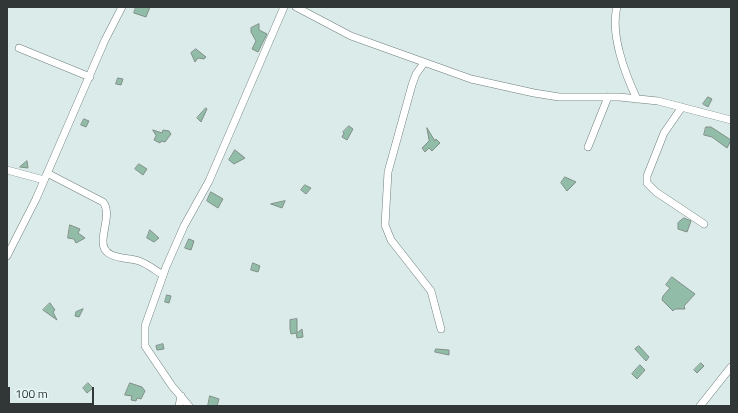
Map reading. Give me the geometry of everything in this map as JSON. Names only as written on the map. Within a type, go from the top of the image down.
[{"type":"street","points":[[7,256],[90,77],[105,40],[122,7]]},
{"type":"street","points":[[189,406],[172,386],[145,346],[145,326],[163,275],[184,226],[214,170],[284,7]]},
{"type":"street","points":[[296,7],[351,36],[471,79],[559,97],[608,97],[658,101],[731,120]]},
{"type":"street","points":[[617,7],[615,21],[620,53],[629,83],[637,99]]},
{"type":"street","points":[[19,48],[90,77]]},
{"type":"street","points":[[424,63],[416,74],[412,85],[388,172],[385,225],[391,240],[431,291],[440,329]]},
{"type":"street","points":[[588,147],[608,97]]},
{"type":"street","points":[[682,107],[664,133],[646,176],[647,183],[656,192],[704,224]]},
{"type":"street","points":[[7,170],[45,176],[103,202],[106,206],[107,213],[103,238],[104,250],[116,257],[144,263],[163,275]]},
{"type":"street","points":[[700,406],[731,367]]},
{"type":"street","points":[[179,406],[181,396]]},
{"type":"building","points":[[136,7],[150,7],[146,17],[134,13]]},
{"type":"building","points":[[259,24],[259,30],[267,34],[258,52],[252,49],[256,41],[251,32],[251,28]]},
{"type":"building","points":[[196,49],[206,57],[204,59],[198,58],[195,62],[191,53]]},
{"type":"building","points":[[118,78],[123,79],[121,85],[116,84]]},
{"type":"building","points":[[708,97],[712,99],[708,107],[703,104]]},
{"type":"building","points":[[206,108],[207,109],[201,122],[197,118]]},
{"type":"building","points":[[84,119],[89,121],[86,127],[81,125]]},
{"type":"building","points":[[349,126],[353,129],[347,140],[342,137],[343,132]]},
{"type":"building","points":[[706,127],[711,127],[731,140],[727,148],[712,137],[704,135]]},
{"type":"building","points":[[427,128],[435,141],[436,139],[440,143],[432,151],[429,148],[425,152],[422,148],[429,141]]},
{"type":"building","points":[[153,130],[162,133],[163,130],[169,131],[171,134],[165,142],[161,141],[160,143],[154,140],[156,136]]},
{"type":"building","points":[[235,150],[245,158],[234,164],[229,160]]},
{"type":"building","points":[[27,161],[28,168],[20,167]]},
{"type":"building","points":[[139,164],[147,169],[143,175],[135,169]]},
{"type":"building","points":[[565,177],[576,182],[567,191],[561,183]]},
{"type":"building","points":[[305,185],[311,188],[306,194],[301,190]]},
{"type":"building","points":[[211,192],[223,199],[218,208],[207,201]]},
{"type":"building","points":[[285,201],[282,208],[271,204]]},
{"type":"building","points":[[684,218],[691,221],[687,232],[678,229],[678,223]]},
{"type":"building","points":[[70,225],[80,229],[78,233],[85,238],[76,243],[74,239],[68,238]]},
{"type":"building","points":[[150,230],[159,238],[154,242],[147,238]]},
{"type":"building","points":[[189,239],[194,241],[191,250],[185,248]]},
{"type":"building","points":[[253,263],[260,266],[258,272],[251,270]]},
{"type":"building","points":[[672,277],[695,294],[684,306],[685,309],[675,309],[673,311],[662,300],[663,296],[670,288],[666,285]]},
{"type":"building","points":[[167,295],[171,296],[169,303],[165,302]]},
{"type":"building","points":[[50,303],[55,310],[53,312],[57,320],[43,310]]},
{"type":"building","points":[[83,309],[79,317],[75,316],[76,312]]},
{"type":"building","points":[[297,319],[297,333],[302,329],[303,337],[297,338],[296,333],[291,334],[290,320]]},
{"type":"building","points":[[163,344],[164,349],[157,350],[156,346]]},
{"type":"building","points":[[639,346],[649,357],[646,361],[635,349]]},
{"type":"building","points":[[436,349],[449,350],[449,355],[435,352]]},
{"type":"building","points":[[701,363],[704,366],[697,373],[694,370]]},
{"type":"building","points":[[640,365],[645,370],[637,379],[632,374]]},
{"type":"building","points":[[88,383],[93,388],[87,393],[83,388]]},
{"type":"building","points":[[130,383],[142,387],[145,391],[141,399],[137,398],[136,401],[131,400],[132,396],[125,395]]},
{"type":"building","points":[[210,396],[219,399],[217,406],[208,406]]}]
